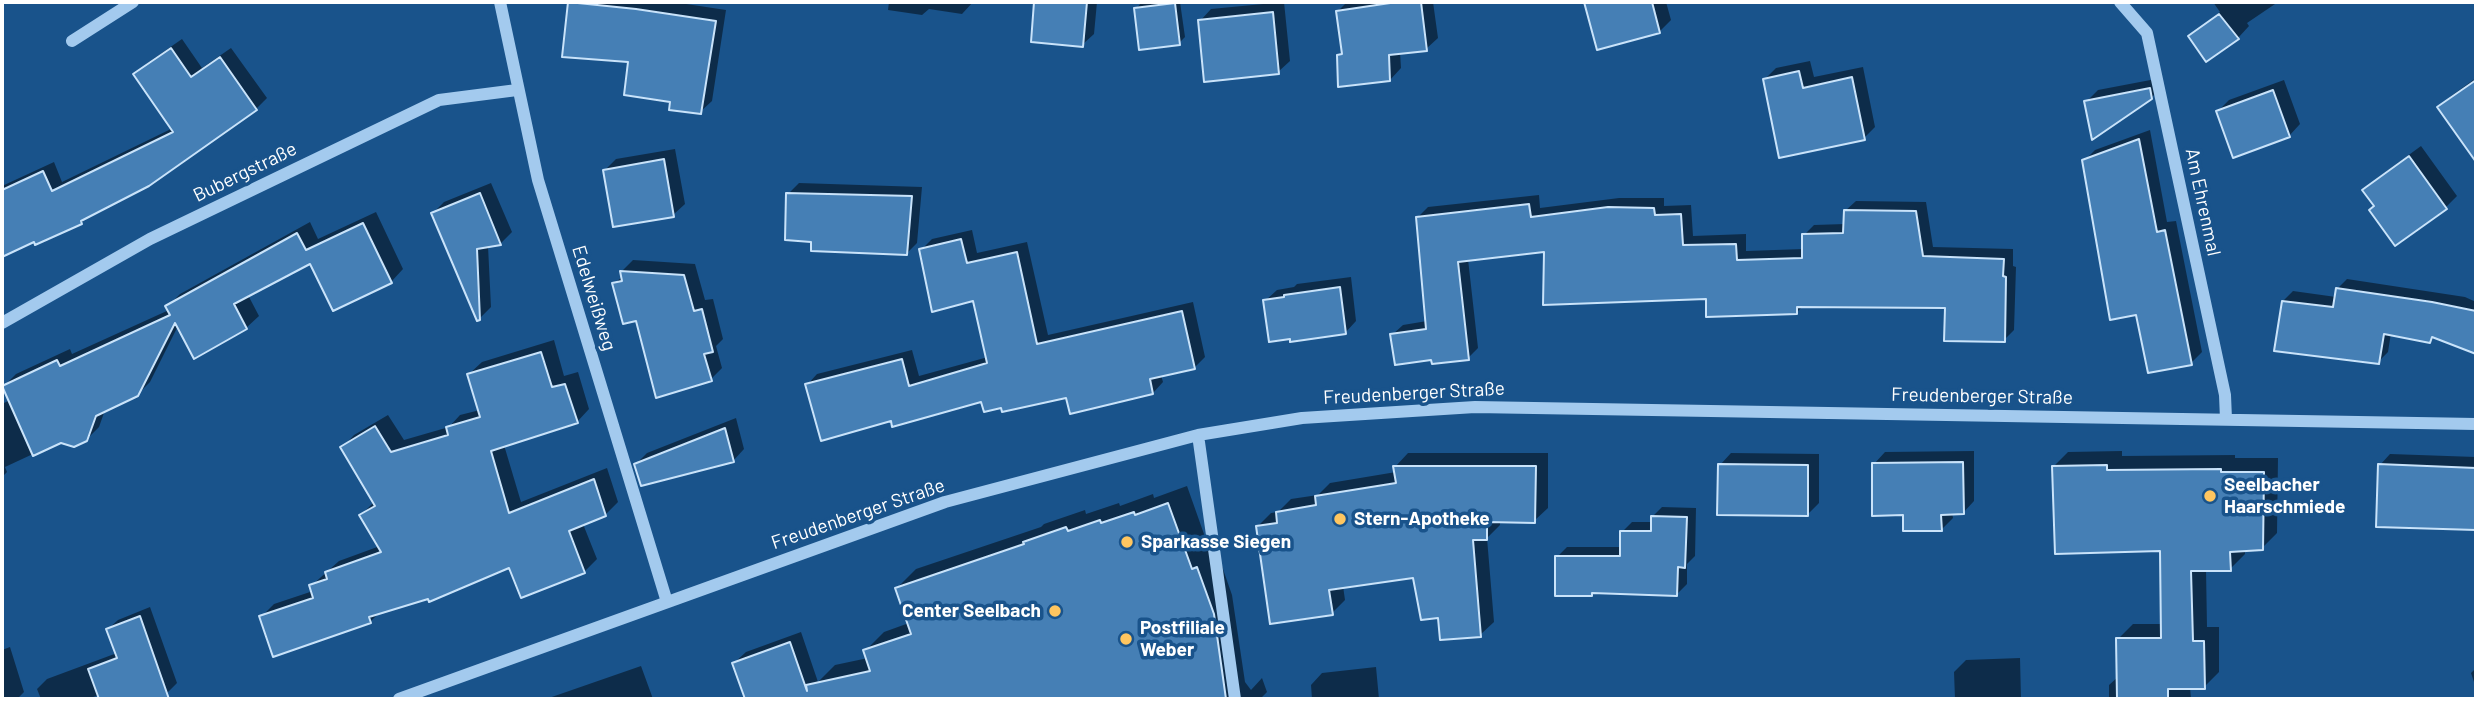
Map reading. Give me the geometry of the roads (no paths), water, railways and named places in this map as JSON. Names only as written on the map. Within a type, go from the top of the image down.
[{"type":"street","points":[[72,41],[133,2]]},
{"type":"street","name":"Edelweißweg","points":[[500,2],[538,180],[667,602]]},
{"type":"street","name":"Am Ehrenmal","points":[[2120,2],[2147,33],[2225,395],[2226,419]]},
{"type":"street","name":"Bubergstraße","points":[[2,323],[150,239],[439,100],[517,90]]},
{"type":"street","name":"Freudenberger Straße","points":[[399,699],[945,502],[1198,435],[1302,418],[1475,407],[2476,424]]},
{"type":"street","points":[[1198,435],[1235,699]]},
{"type":"place","name":"Seelbacher Haarschmiede","points":[[2210,496]]},
{"type":"place","name":"Stern-Apotheke","points":[[1340,519]]},
{"type":"place","name":"Sparkasse Siegen","points":[[1127,542]]},
{"type":"place","name":"Center Seelbach","points":[[1055,611]]},
{"type":"place","name":"Postfiliale Weber","points":[[1126,639]]}]
